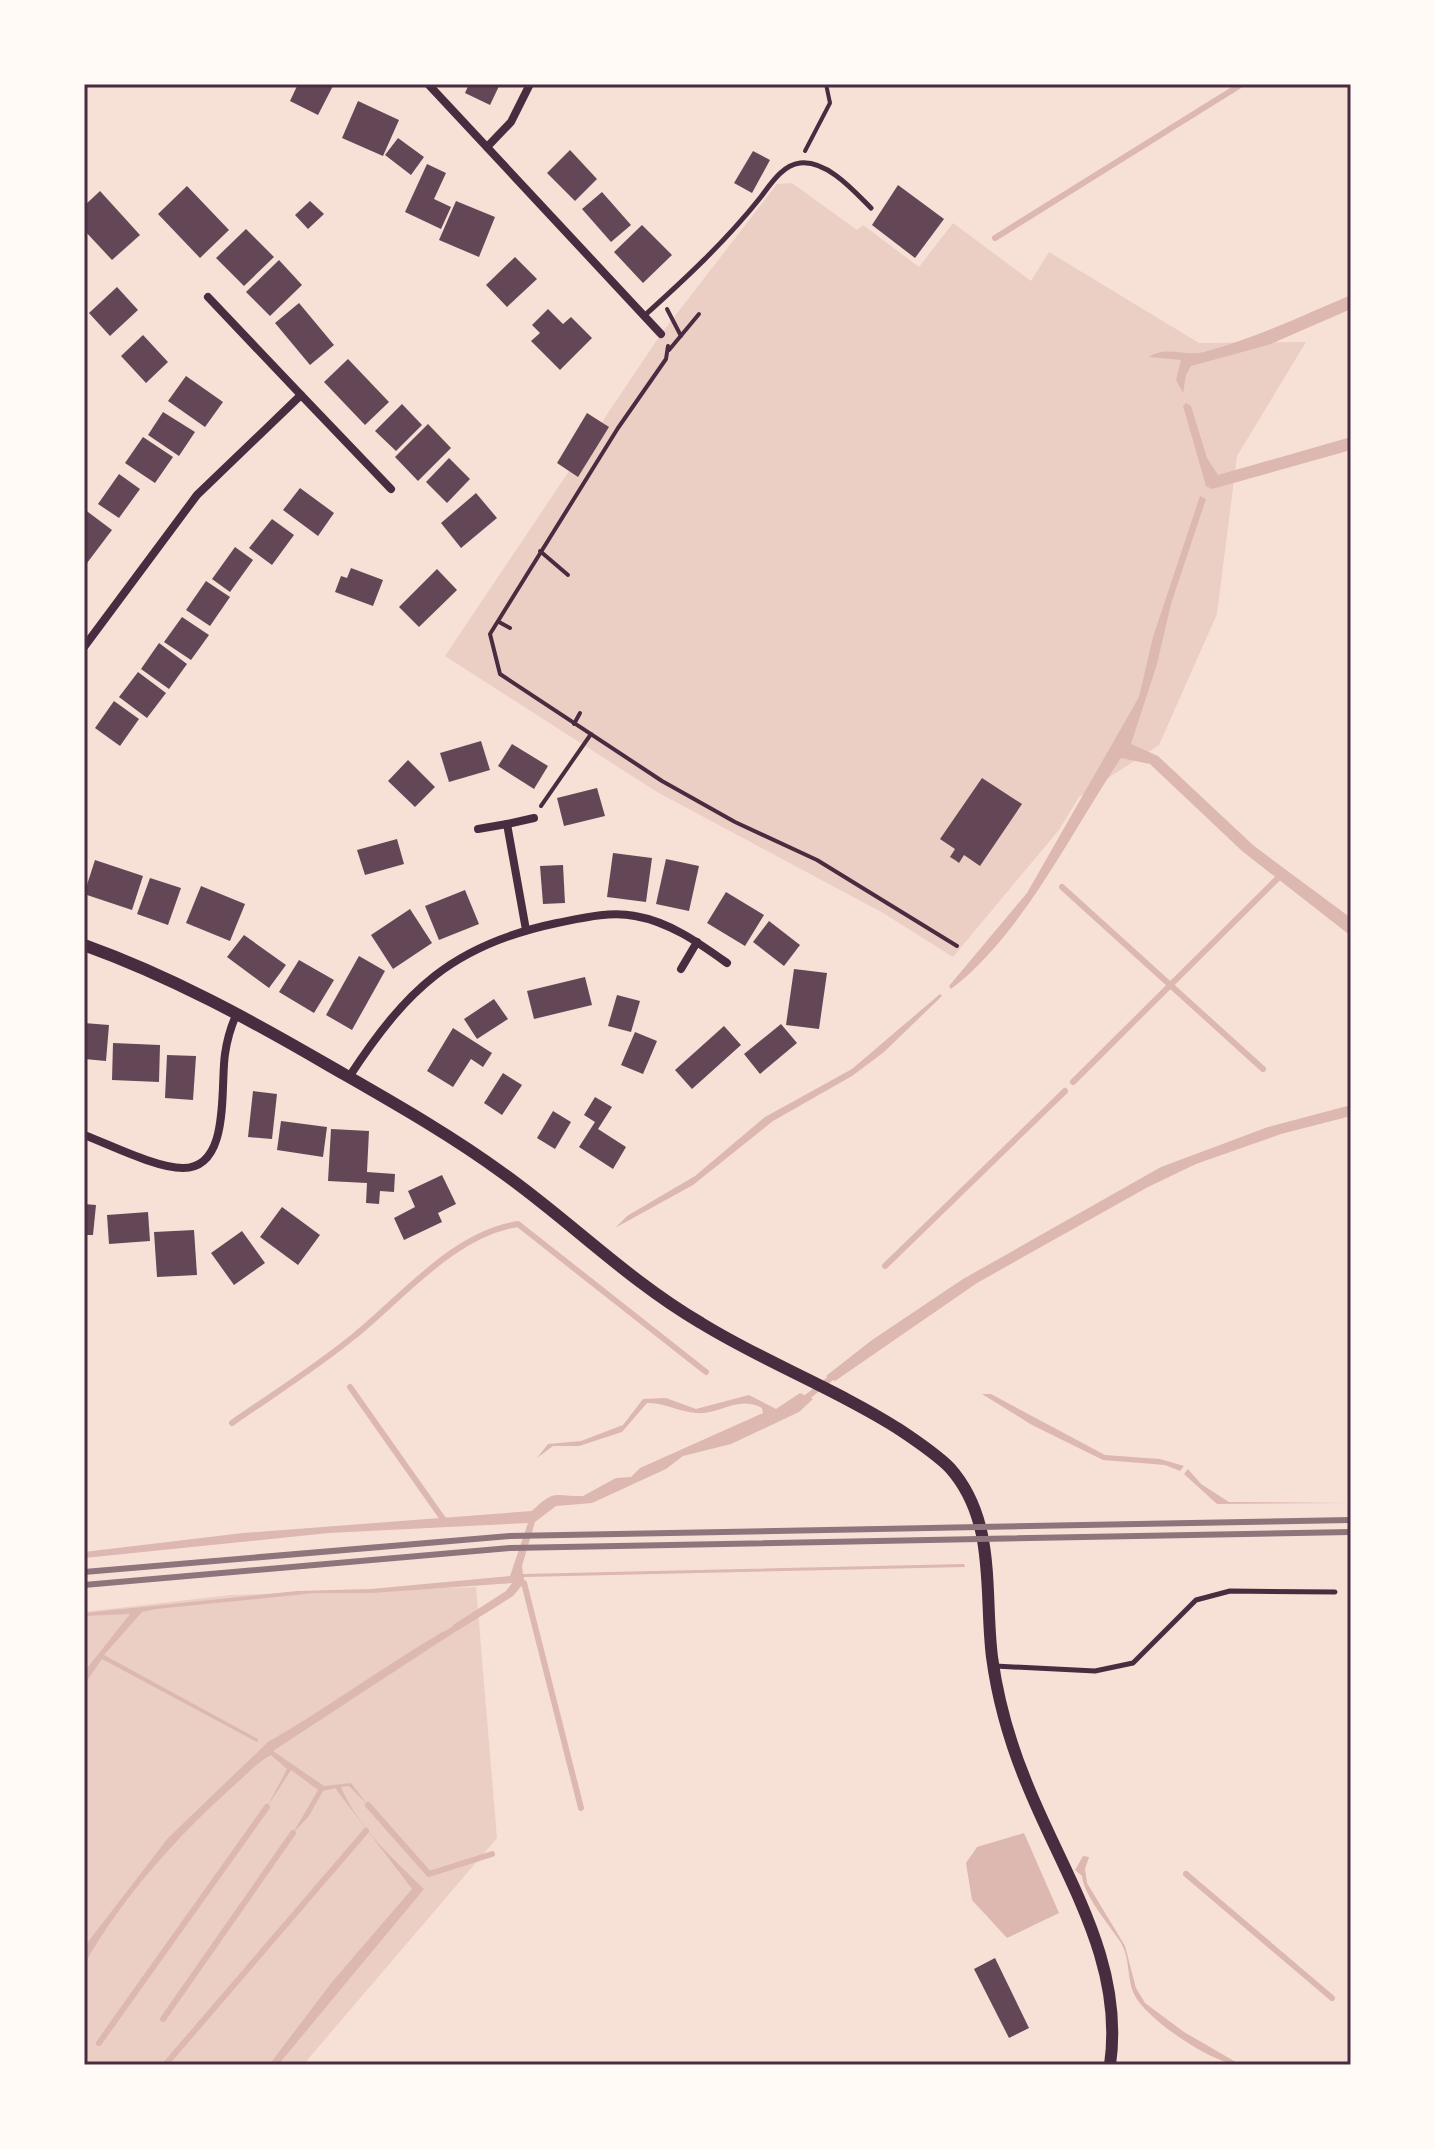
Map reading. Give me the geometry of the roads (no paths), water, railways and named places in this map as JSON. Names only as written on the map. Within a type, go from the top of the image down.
[{"type":"street","points":[[428,84],[661,334]]},
{"type":"street","points":[[487,147],[511,122],[530,84]]},
{"type":"street","points":[[208,297],[391,489]]},
{"type":"street","points":[[84,647],[197,495],[301,395]]},
{"type":"street","points":[[478,829],[534,818]]},
{"type":"street","points":[[507,824],[526,930]]},
{"type":"street","points":[[349,1077],[404,1000],[435,974],[462,956],[526,930],[603,915],[634,915],[661,923],[697,942],[727,963]]},
{"type":"street","points":[[681,969],[697,942]]},
{"type":"street","points":[[84,945],[186,987],[349,1077],[504,1174],[635,1279],[702,1325],[838,1392],[949,1467],[969,1495],[976,1511],[988,1572],[994,1665],[1003,1719],[1028,1787],[1086,1914],[1104,1967],[1112,2007],[1110,2065]]},
{"type":"street","points":[[84,1135],[163,1164],[182,1168],[201,1165],[211,1155],[218,1136],[225,1051],[237,1013]]},
{"type":"lane","points":[[643,317],[704,262],[780,173],[798,163],[814,164],[833,175],[871,208]]},
{"type":"lane","points":[[994,1665],[1095,1671],[1133,1663],[1196,1600],[1230,1591],[1335,1592]]},
{"type":"waterway","points":[[995,238],[1242,84]]},
{"type":"waterway","points":[[1073,1082],[1278,878]]},
{"type":"waterway","points":[[1062,887],[1263,1069]]},
{"type":"waterway","points":[[885,1266],[1065,1091]]},
{"type":"waterway","points":[[232,1423],[339,1348],[450,1254],[494,1230],[518,1224],[706,1372]]},
{"type":"waterway","points":[[801,1402],[836,1374]]},
{"type":"waterway","points":[[350,1387],[443,1519]]},
{"type":"waterway","points":[[524,1583],[581,1808]]},
{"type":"waterway","points":[[440,1638],[460,1625]]},
{"type":"waterway","points":[[368,1805],[429,1874],[492,1854]]},
{"type":"waterway","points":[[99,2043],[267,1807]]},
{"type":"waterway","points":[[165,2065],[366,1831]]},
{"type":"waterway","points":[[163,2019],[293,1833]]},
{"type":"waterway","points":[[1186,1874],[1332,1998]]},
{"type":"railway","points":[[84,1572],[510,1536],[1351,1520]]},
{"type":"railway","points":[[84,1585],[510,1548],[1351,1532]]}]
